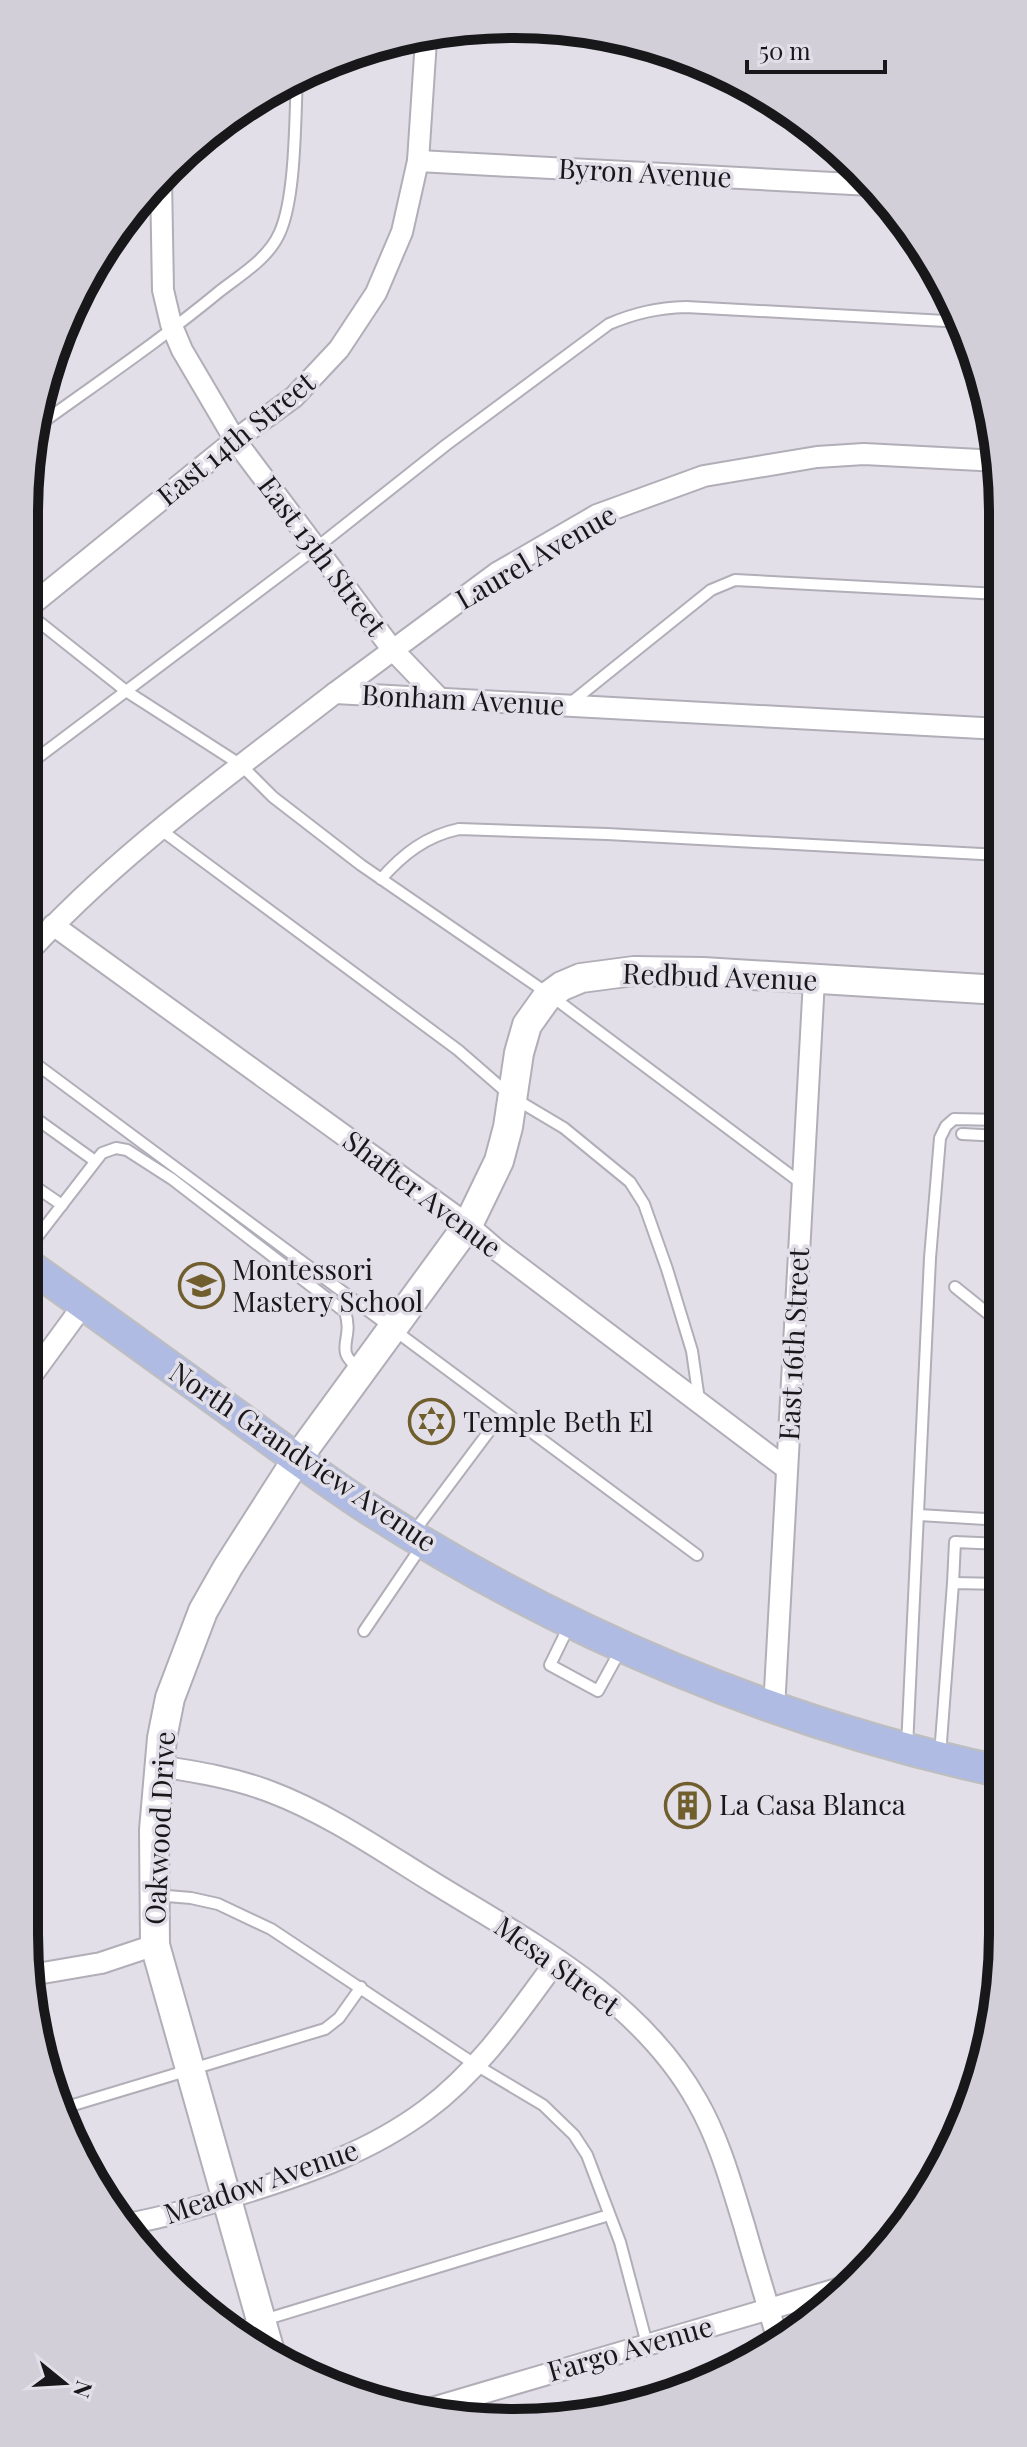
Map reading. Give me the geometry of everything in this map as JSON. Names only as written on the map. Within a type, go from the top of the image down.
[{"type":"main road","name":"North Grandview Avenue","points":[[38,1272],[297,1459],[418,1539],[508,1591],[623,1646],[774,1709],[907,1749],[989,1769]]},
{"type":"street","name":"East 14th Street","points":[[38,599],[235,440],[294,397],[347,338],[376,293],[402,232],[418,161],[426,46]]},
{"type":"street","name":"Byron Avenue","points":[[418,161],[857,184]]},
{"type":"street","name":"East 13th Street","points":[[161,195],[161,273],[173,329],[202,387],[235,440],[392,649],[439,698]]},
{"type":"street","name":"Laurel Avenue","points":[[335,693],[497,573],[597,515],[704,476],[817,457],[864,454],[986,460]]},
{"type":"street","name":"Bonham Avenue","points":[[38,942],[161,830],[335,693],[989,728]]},
{"type":"street","name":"Shafter Avenue","points":[[53,925],[468,1225],[787,1469]]},
{"type":"street","name":"Redbud Avenue","points":[[297,1459],[468,1225],[499,1161],[527,1025],[535,1010],[550,995],[581,978],[634,971],[703,972],[989,989]]},
{"type":"street","name":"East 16th Street","points":[[774,1709],[814,980]]},
{"type":"street","points":[[38,1367],[84,1304]]},
{"type":"street","name":"Oakwood Drive","points":[[248,2326],[225,2199],[155,1945],[153,1895],[159,1766],[170,1698],[203,1611],[297,1459]]},
{"type":"street","name":"Mesa Street","points":[[159,1766],[240,1782],[312,1810],[557,1960],[613,2003],[652,2040],[697,2100],[730,2178],[775,2331]]},
{"type":"street","points":[[40,1973],[101,1963],[155,1945]]},
{"type":"street","name":"Meadow Avenue","points":[[136,2222],[170,2216],[300,2175],[366,2148],[427,2110],[476,2065],[557,1960]]},
{"type":"street","name":"Fargo Avenue","points":[[445,2404],[826,2292]]},
{"type":"lane","points":[[47,419],[173,329],[260,259],[279,235],[290,187],[296,91]]},
{"type":"lane","points":[[38,757],[609,324],[654,309],[686,307],[948,321]]},
{"type":"lane","points":[[568,705],[711,590],[735,580],[989,593]]},
{"type":"lane","points":[[38,621],[126,691],[241,765],[273,797],[381,879],[550,995],[803,1184]]},
{"type":"lane","points":[[381,879],[402,856],[441,833],[459,829],[496,828],[989,854]]},
{"type":"lane","points":[[161,830],[458,1050],[512,1097],[564,1128],[630,1182],[644,1204],[667,1269],[692,1351],[699,1402]]},
{"type":"lane","points":[[38,1065],[697,1555]]},
{"type":"lane","points":[[907,1749],[930,1258],[940,1138],[954,1119],[989,1120]]},
{"type":"lane","points":[[38,1120],[95,1161]]},
{"type":"lane","points":[[962,1134],[989,1135]]},
{"type":"lane","points":[[38,1236],[95,1161],[110,1149],[127,1150],[172,1179],[345,1312],[348,1329],[345,1353],[348,1361],[362,1370]]},
{"type":"lane","points":[[38,1189],[62,1205]]},
{"type":"lane","points":[[955,1287],[989,1314]]},
{"type":"lane","points":[[364,1631],[418,1539],[493,1426]]},
{"type":"lane","points":[[919,1515],[989,1519]]},
{"type":"lane","points":[[940,1758],[955,1542],[989,1543]]},
{"type":"lane","points":[[953,1583],[989,1584]]},
{"type":"lane","points":[[571,1622],[550,1665],[598,1691],[623,1646]]},
{"type":"lane","points":[[153,1895],[218,1904],[271,1929],[476,2065],[543,2105],[574,2135],[587,2155],[620,2242],[647,2344]]},
{"type":"lane","points":[[71,2106],[325,2029],[339,2018],[361,1987]]},
{"type":"lane","points":[[248,2326],[609,2215]]},
{"type":"place","name":"Montessori Mastery School","points":[[201,1286]]},
{"type":"place","name":"Temple Beth El","points":[[432,1422]]},
{"type":"place","name":"La Casa Blanca","points":[[688,1805]]}]
